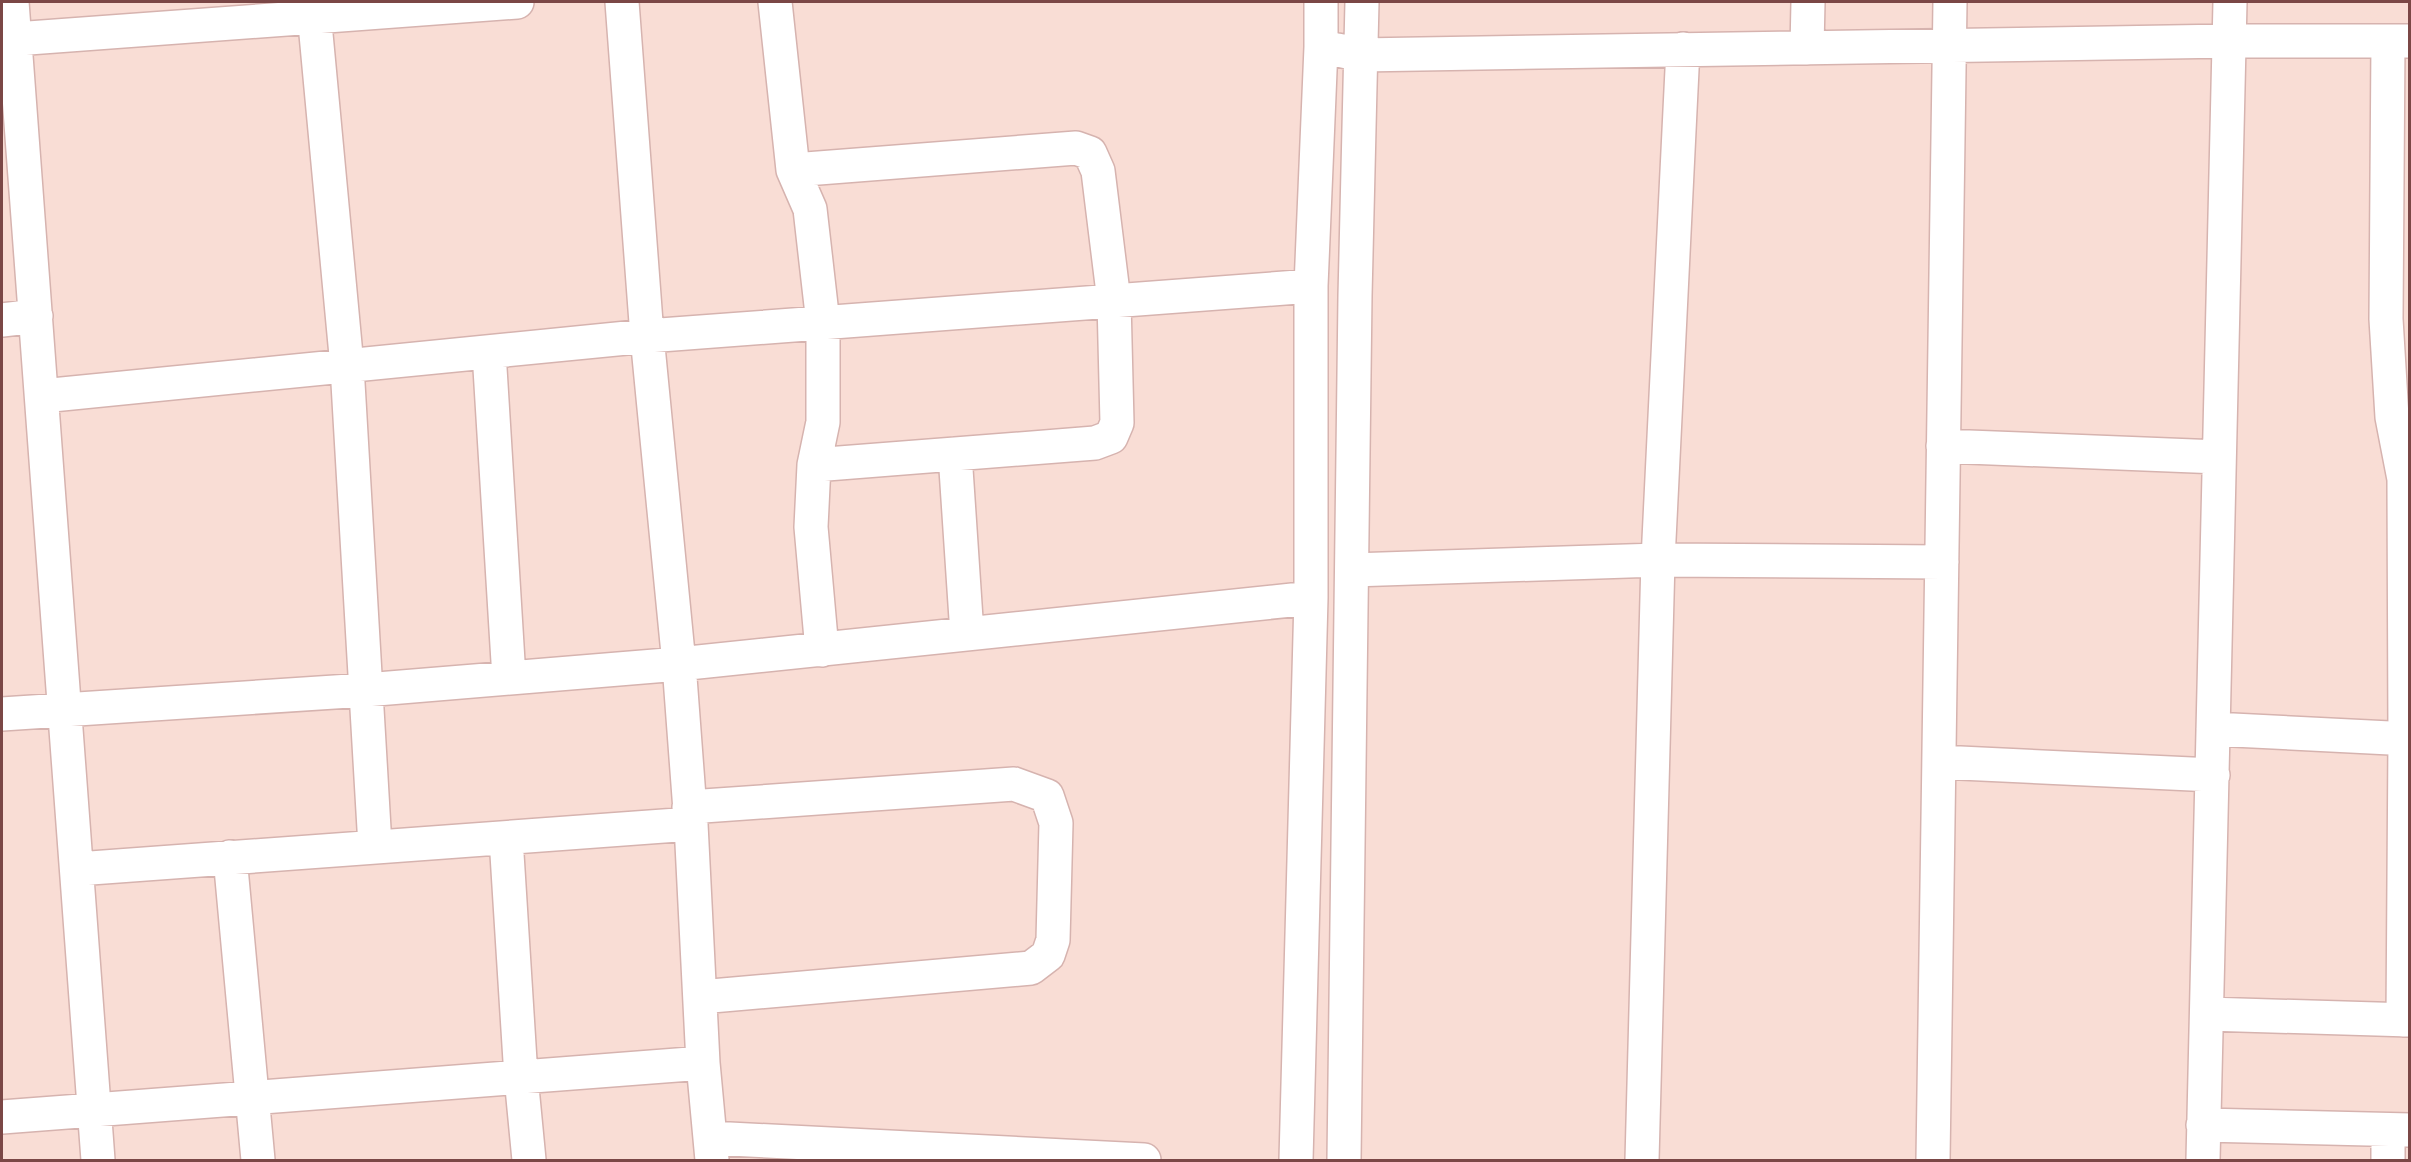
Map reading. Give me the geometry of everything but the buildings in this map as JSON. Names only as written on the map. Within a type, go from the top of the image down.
[{"type":"street","points":[[12,2],[98,1161]]},
{"type":"street","points":[[15,39],[314,10],[517,2]]},
{"type":"street","points":[[622,2],[647,336],[679,664],[690,816],[703,1063],[711,1149],[1144,1161]]},
{"type":"street","points":[[775,2],[793,170],[810,209],[823,323],[823,422],[814,465],[811,527],[822,650]]},
{"type":"street","points":[[1296,1161],[1311,598],[1311,286],[1321,2]]},
{"type":"street","points":[[1344,1161],[1362,2]]},
{"type":"street","points":[[1806,48],[1808,2]]},
{"type":"street","points":[[1933,1161],[1950,2]]},
{"type":"street","points":[[2203,1161],[2230,2]]},
{"type":"street","points":[[314,10],[347,366],[375,846]]},
{"type":"street","points":[[1321,47],[1360,55],[2229,41],[2398,41],[2386,319],[2392,417],[2406,478],[2406,1020],[2207,1014]]},
{"type":"street","points":[[1642,1161],[1658,560],[1683,49]]},
{"type":"street","points":[[793,170],[1076,148],[1090,153],[1098,171],[1114,301],[1117,423],[1111,437],[1095,443],[814,465]]},
{"type":"street","points":[[42,396],[647,336],[1311,286]]},
{"type":"street","points":[[2,320],[36,316]]},
{"type":"street","points":[[489,352],[508,678]]},
{"type":"street","points":[[1943,447],[2219,458]]},
{"type":"street","points":[[955,454],[966,634]]},
{"type":"street","points":[[1352,570],[1658,560],[1942,562]]},
{"type":"street","points":[[2,714],[365,690],[679,664],[1311,598]]},
{"type":"street","points":[[2213,729],[2407,739]]},
{"type":"street","points":[[1939,762],[2213,775]]},
{"type":"street","points":[[77,868],[506,838],[690,816],[1014,784],[1047,796],[1056,823],[1053,940],[1048,956],[1031,968],[700,997]]},
{"type":"street","points":[[506,838],[520,1077],[529,1161]]},
{"type":"street","points":[[230,857],[258,1161]]},
{"type":"street","points":[[2,1117],[703,1063]]},
{"type":"street","points":[[2203,1125],[2395,1140]]},
{"type":"shaded area","points":[[2,2],[2409,2],[2409,1160],[2,1160]]}]
